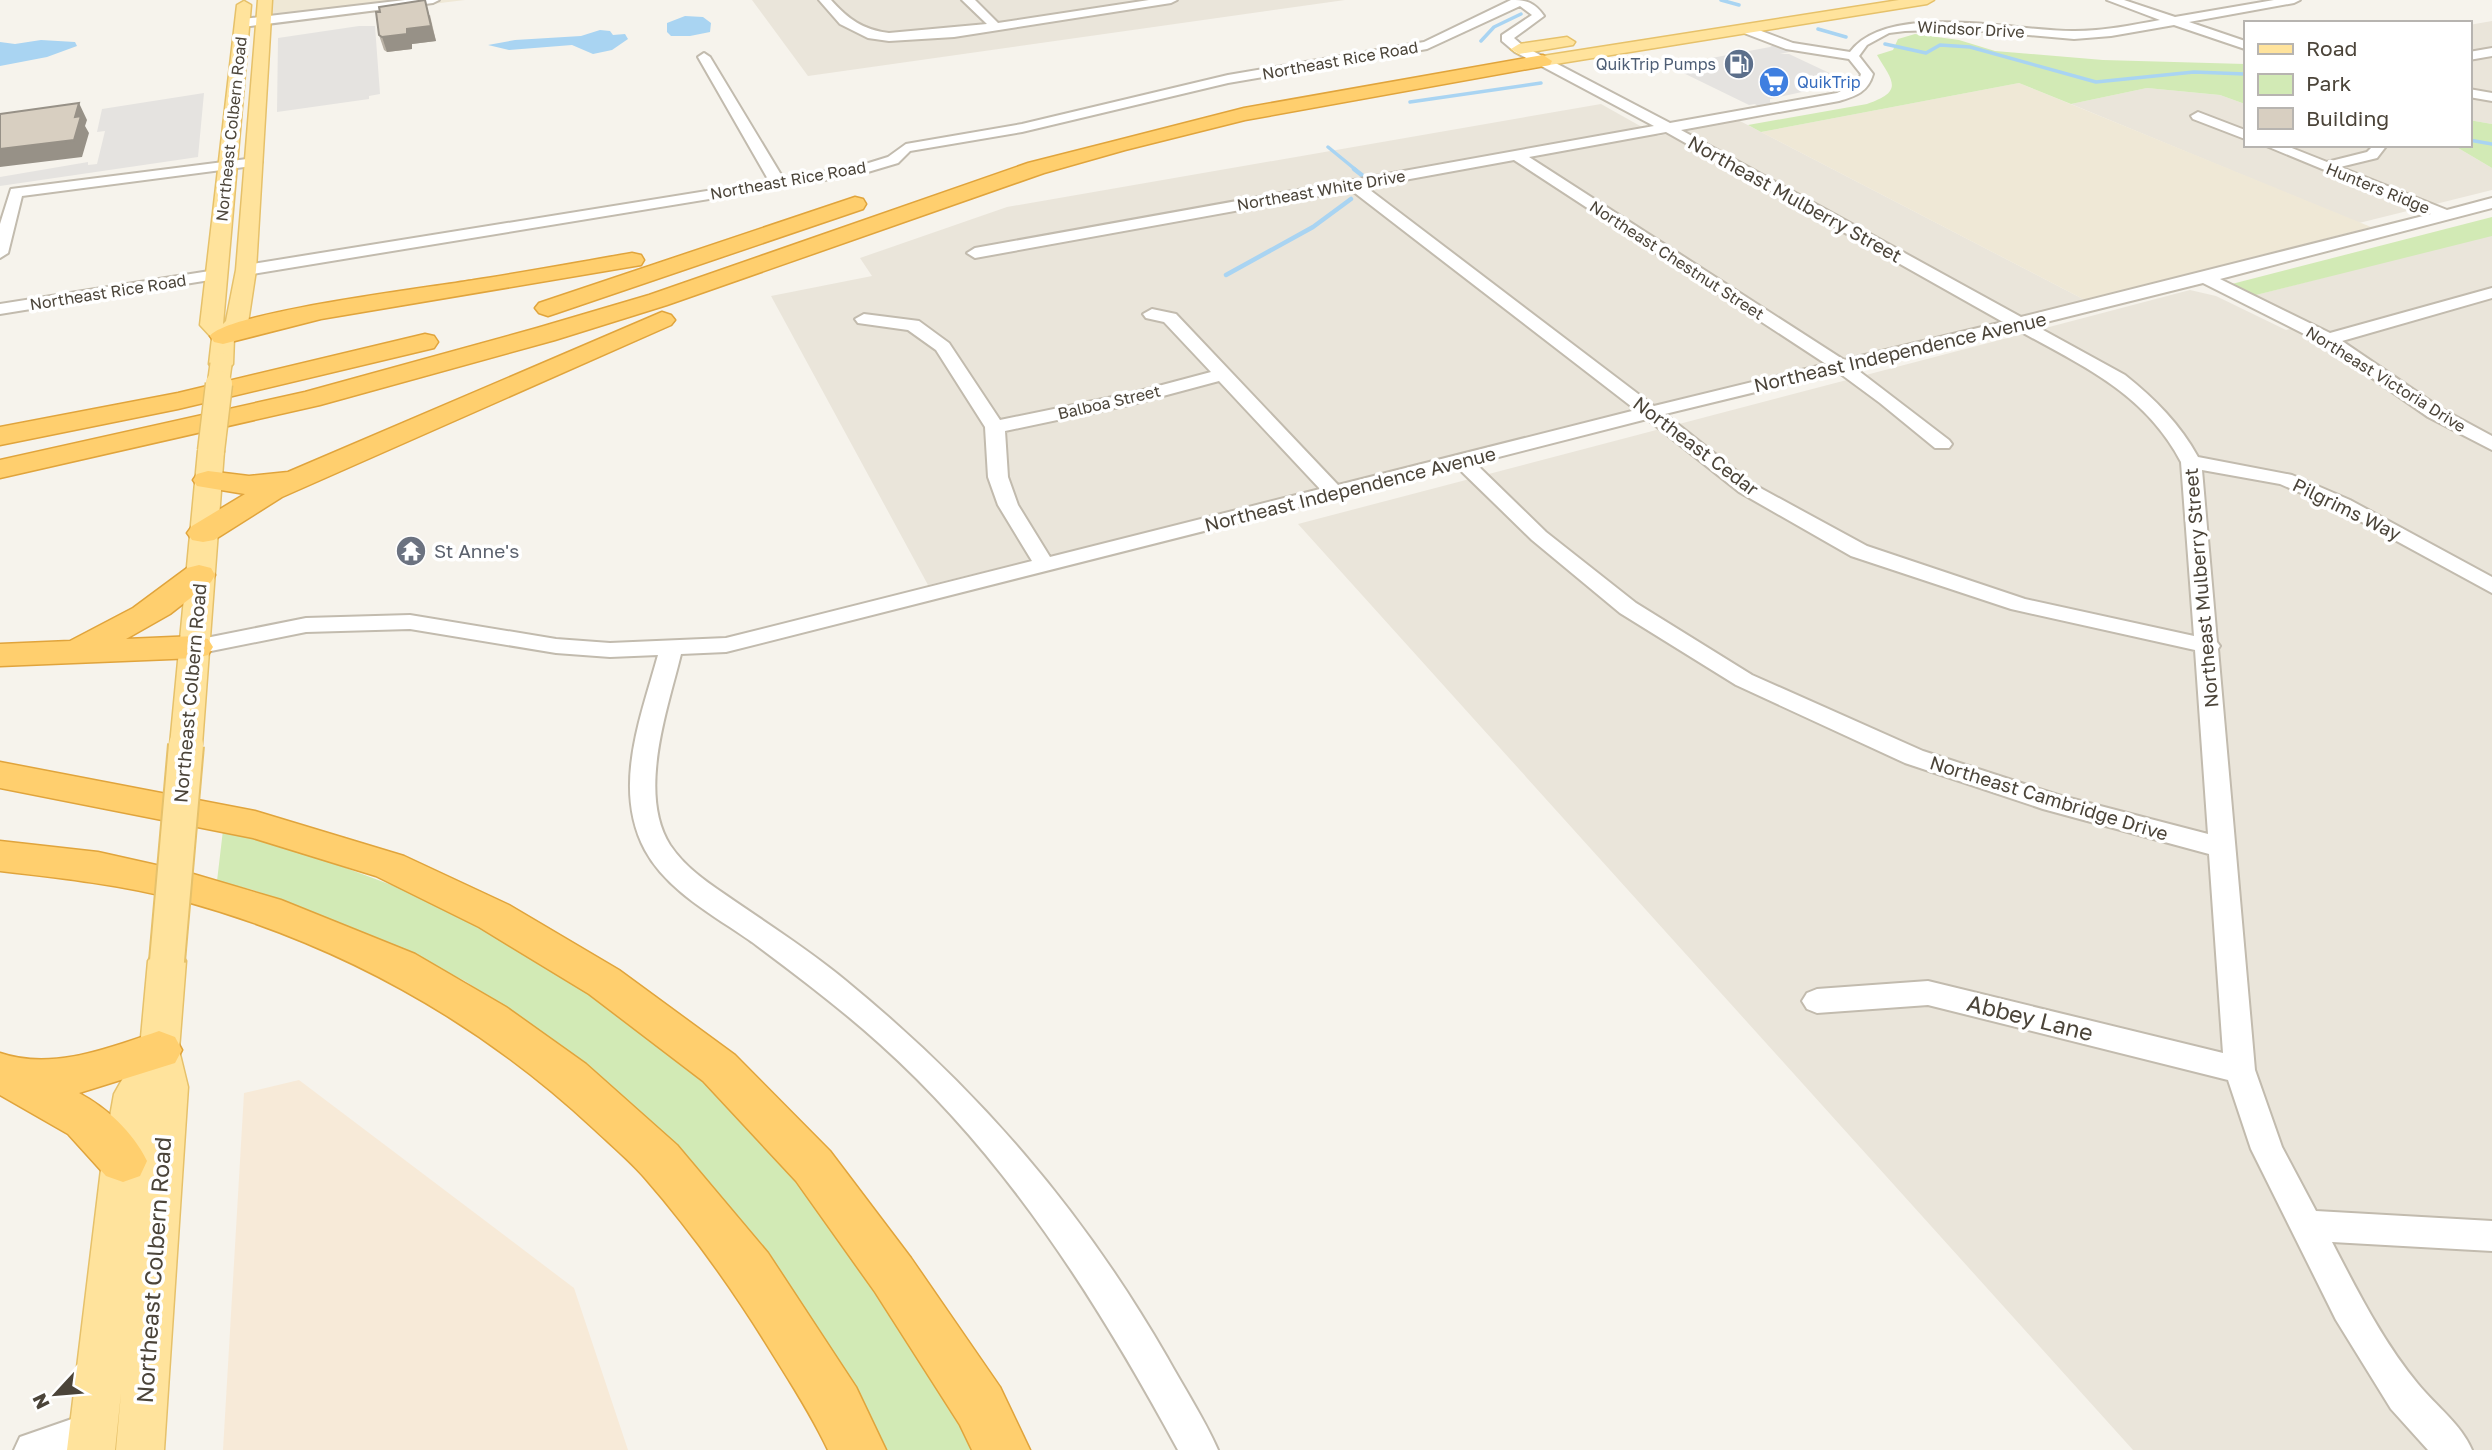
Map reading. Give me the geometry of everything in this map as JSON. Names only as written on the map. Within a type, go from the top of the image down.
[{"type":"highway","points":[[1098,131],[1297,87],[1519,49]]},
{"type":"highway","points":[[0,469],[310,399],[546,334],[658,300],[1048,165],[1244,114],[1543,61]]},
{"type":"highway","points":[[0,436],[282,378],[435,340],[556,306],[874,198]]},
{"type":"highway","points":[[203,533],[260,497],[309,474],[920,208]]},
{"type":"highway","points":[[223,336],[255,325],[314,312],[494,285],[636,259],[837,210]]},
{"type":"highway","points":[[240,308],[281,313],[314,312]]},
{"type":"highway","points":[[209,466],[249,485],[309,474]]},
{"type":"highway","points":[[68,653],[147,615],[199,575]]},
{"type":"highway","points":[[0,655],[195,647]]},
{"type":"highway","points":[[0,775],[255,825],[390,866],[494,916],[604,982],[719,1068],[813,1166],[900,1286],[980,1406],[1002,1450]]},
{"type":"highway","points":[[0,856],[98,867],[183,886],[266,911],[400,965],[490,1020],[570,1078],[660,1160],[750,1270],[836,1406],[858,1450]]},
{"type":"highway","points":[[7,1075],[69,1076],[105,1068],[159,1050]]},
{"type":"highway","points":[[7,1075],[85,1120],[123,1161]]},
{"type":"main road","name":"Northeast Colbern Road","points":[[223,336],[211,325],[245,0]]},
{"type":"main road","name":"Northeast Colbern Road","points":[[140,1450],[168,1087],[159,1050],[199,575],[223,336],[237,323],[246,270],[265,0]]},
{"type":"main road","points":[[1519,49],[1834,0]]},
{"type":"main road","points":[[1543,61],[1927,0]]},
{"type":"main road","points":[[217,268],[225,266],[246,270]]},
{"type":"main road","name":"Northeast Colbern Road","points":[[91,1441],[123,1161],[134,1094],[159,1050]]},
{"type":"street","points":[[243,23],[432,0]]},
{"type":"street","points":[[825,0],[844,22],[872,34],[889,37],[954,33],[1169,0]]},
{"type":"street","points":[[968,0],[994,26]]},
{"type":"street","points":[[2113,0],[2244,45]]},
{"type":"street","name":"Windsor Drive","points":[[1853,56],[1863,42],[1886,30],[1905,27],[1963,25],[2074,36],[2294,0]]},
{"type":"street","points":[[1519,1],[1534,9],[1538,16],[1506,38],[1519,49]]},
{"type":"street","name":"Northeast Rice Road","points":[[246,270],[861,170],[893,160],[906,148],[1022,128],[1228,79],[1426,45],[1519,1]]},
{"type":"street","points":[[1666,127],[1839,97],[1860,90],[1866,85],[1867,74],[1853,56],[1790,46],[1748,30]]},
{"type":"street","name":"Northeast Mulberry Street","points":[[1519,49],[1666,127],[2119,379],[2155,407],[2178,436],[2191,462],[2208,646],[2240,1070],[2267,1150],[2348,1308],[2404,1396],[2453,1450]]},
{"type":"street","points":[[2471,56],[2492,52]]},
{"type":"street","points":[[704,57],[778,183]]},
{"type":"street","points":[[2471,93],[2492,97]]},
{"type":"street","points":[[2198,116],[2244,135]]},
{"type":"street","name":"Northeast White Drive","points":[[975,253],[1666,127]]},
{"type":"street","name":"Hunters Ridge","points":[[2276,147],[2446,215]]},
{"type":"street","points":[[2325,167],[2372,155],[2380,147]]},
{"type":"street","name":"Northeast Chestnut Street","points":[[1515,154],[1839,365],[1887,399],[1942,444]]},
{"type":"street","points":[[0,253],[16,192],[255,162]]},
{"type":"street","name":"Northeast Cedar","points":[[1354,185],[1652,412],[1746,488],[1859,551],[2019,604],[2208,646]]},
{"type":"street","name":"Northeast Independence Avenue","points":[[195,647],[306,625],[410,622],[556,646],[610,650],[726,645],[1839,365],[2205,278],[2492,203]]},
{"type":"street","name":"Northeast Rice Road","points":[[0,309],[217,268]]},
{"type":"street","name":"Northeast Victoria Drive","points":[[2205,278],[2328,339],[2435,413],[2492,443]]},
{"type":"street","points":[[2328,339],[2492,293]]},
{"type":"street","points":[[1152,314],[1170,318],[1333,492]]},
{"type":"street","points":[[864,319],[914,325],[943,347],[995,427],[998,477],[1008,505],[1045,566]]},
{"type":"street","name":"Balboa Street","points":[[995,427],[1133,398],[1222,375]]},
{"type":"street","name":"Northeast Cambridge Drive","points":[[1462,461],[1539,536],[1628,608],[1744,680],[1914,757],[2052,803],[2223,848]]},
{"type":"street","name":"Pilgrims Way","points":[[2191,462],[2285,479],[2343,504],[2492,586]]},
{"type":"street","points":[[671,649],[642,761],[646,817],[657,847],[680,876],[830,984],[892,1036],[973,1116],[1014,1163],[1095,1273],[1138,1341],[1199,1450]]},
{"type":"street","name":"Abbey Lane","points":[[1817,1001],[1928,993],[2240,1070]]},
{"type":"street","points":[[2305,1225],[2492,1236]]},
{"type":"street","points":[[33,1450],[91,1441]]},
{"type":"shaded area","points":[[269,0],[465,0],[266,24]]},
{"type":"shaded area","points":[[752,0],[1345,0],[808,76]]},
{"type":"shaded area","points":[[2492,21],[2492,124],[2471,120],[2471,25]]},
{"type":"shaded area","points":[[375,26],[380,94],[369,96],[369,99],[277,112],[278,38]]},
{"type":"shaded area","points":[[1778,42],[1802,49],[1780,54],[1789,54],[1840,78],[1835,79],[1837,81],[1866,84],[1839,97],[1834,88],[1825,87],[1770,99],[1770,102],[1778,104],[1759,107],[1755,104],[1749,105],[1669,66],[1770,47]]},
{"type":"shaded area","points":[[2019,83],[2371,227],[2085,300],[1761,132]]},
{"type":"shaded area","points":[[2147,88],[2220,95],[2244,104],[2244,147],[2456,147],[2492,168],[2492,190],[2359,223],[2071,104]]},
{"type":"shaded area","points":[[204,93],[198,157],[0,186],[0,177],[88,162],[88,165],[97,164],[105,131],[97,132],[102,109]]},
{"type":"shaded area","points":[[1601,104],[1658,136],[1738,120],[2085,300],[1409,469],[928,585],[771,296],[872,276],[860,258],[1007,207]]},
{"type":"shaded area","points":[[2492,236],[2492,1450],[2133,1450],[1298,524],[2190,290],[2216,296],[2286,330],[2301,326],[2244,298]]},
{"type":"shaded area","points":[[299,1080],[574,1288],[628,1450],[223,1450],[244,1093]]},
{"type":"green space","points":[[1915,34],[1959,40],[1995,51],[2103,60],[2244,64],[2244,104],[2220,95],[2147,88],[2071,104],[2019,83],[1761,132],[1748,125],[1867,104],[1886,95],[1891,90],[1891,79],[1877,55],[1893,50],[1898,39]]},
{"type":"green space","points":[[2471,120],[2492,124],[2492,168],[2456,147],[2471,147]]},
{"type":"green space","points":[[2492,217],[2492,236],[2244,298],[2224,286]]},
{"type":"green space","points":[[223,830],[327,861],[405,890],[492,929],[576,979],[744,1114],[836,1221],[978,1450],[885,1450],[710,1190],[615,1089],[531,1025],[465,981],[393,946],[321,916],[253,890],[217,881]]},
{"type":"water","points":[[685,16],[703,17],[711,23],[710,32],[671,36],[667,32],[667,23]]},
{"type":"water","points":[[600,30],[610,31],[613,35],[625,34],[628,39],[612,50],[593,54],[572,45],[509,50],[488,45],[515,40],[581,36]]},
{"type":"water","points":[[41,40],[75,42],[77,46],[47,57],[0,66],[0,42],[15,44]]},
{"type":"building","points":[[425,0],[431,26],[407,29],[407,34],[382,37],[379,35],[376,12],[380,12],[379,7]]},
{"type":"building","points":[[79,103],[75,117],[81,116],[74,140],[0,149],[0,114]]},
{"type":"waterway","points":[[1721,0],[1739,5]]},
{"type":"waterway","points":[[1481,41],[1494,27],[1521,14]]},
{"type":"waterway","points":[[1818,29],[1846,37]]},
{"type":"waterway","points":[[1885,44],[1926,53],[1940,45],[1970,47],[2096,82],[2194,72],[2244,74]]},
{"type":"waterway","points":[[1410,102],[1541,83]]},
{"type":"waterway","points":[[2471,140],[2492,144]]},
{"type":"waterway","points":[[1328,147],[1356,170]]},
{"type":"waterway","points":[[1354,169],[1363,176]]},
{"type":"waterway","points":[[1226,275],[1313,227],[1351,199]]},
{"type":"place","name":"QuikTrip Pumps","points":[[1739,64]]},
{"type":"place","name":"QuikTrip","points":[[1774,82]]},
{"type":"place","name":"St Anne's","points":[[411,551]]}]
